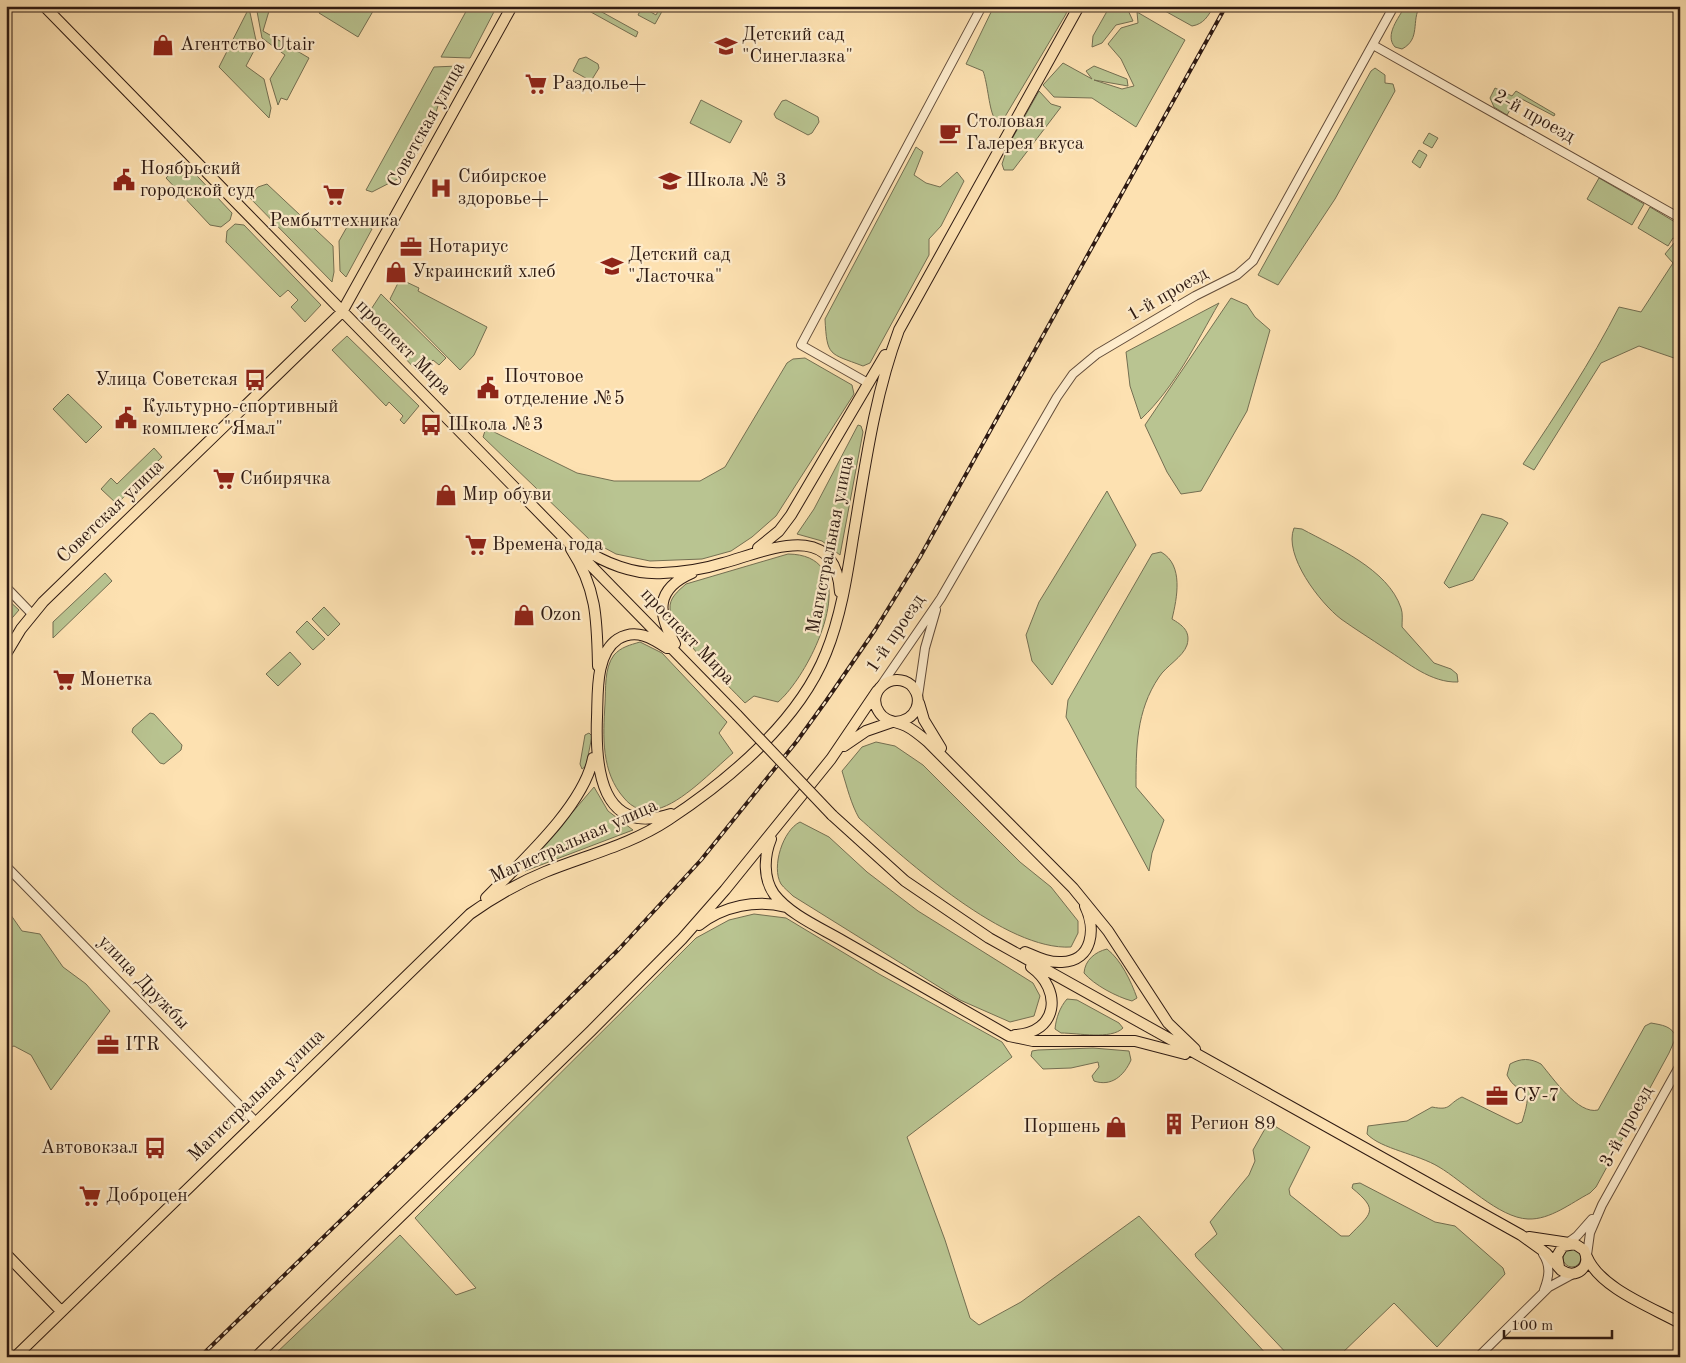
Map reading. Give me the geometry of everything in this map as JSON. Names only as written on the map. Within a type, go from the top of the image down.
[{"type":"main road","name":"проспект Мира","points":[[44,6],[342,312],[560,531],[832,815],[905,881],[989,938]]},
{"type":"main road","name":"Советская улица","points":[[6,654],[32,614],[342,312],[512,6]]},
{"type":"main road","name":"Магистральная улица","points":[[15,1357],[470,914],[508,889],[547,871],[634,839],[684,809],[744,762],[800,699],[826,654],[841,603],[875,411],[885,368],[899,330],[1080,6]]},
{"type":"main road","points":[[750,554],[770,540],[791,515],[899,330]]},
{"type":"main road","points":[[560,531],[596,556],[626,568],[660,574],[707,568]]},
{"type":"main road","points":[[560,531],[584,570],[592,590],[597,624],[598,689],[596,744],[600,778],[610,797],[622,812],[640,819],[648,820],[684,809]]},
{"type":"main road","points":[[682,658],[665,627],[662,605],[670,588],[676,582],[707,568],[750,554],[787,545],[809,546],[826,555],[835,568],[841,603]]},
{"type":"main road","points":[[598,689],[606,652],[617,640],[625,636],[642,634],[682,658]]},
{"type":"main road","points":[[256,1357],[591,1031],[682,939],[831,759],[878,690],[888,681],[902,680],[911,685],[918,699],[924,720],[949,761]]},
{"type":"main road","points":[[878,690],[875,700],[877,710],[883,717],[914,730],[949,761],[1073,888],[1108,931],[1168,1023],[1209,1062]]},
{"type":"main road","points":[[831,759],[856,736],[894,722],[904,721],[912,715],[918,699]]},
{"type":"main road","points":[[470,914],[530,853],[577,797],[590,771],[596,744]]},
{"type":"main road","points":[[775,829],[766,852],[768,878],[773,892],[790,908],[1009,1036],[1033,1041],[1135,1041],[1174,1050],[1209,1062]]},
{"type":"main road","points":[[989,938],[1045,960],[1062,962],[1076,958],[1088,946],[1092,925],[1087,910],[1073,888]]},
{"type":"main road","points":[[682,939],[702,922],[732,908],[764,903],[790,908]]},
{"type":"main road","points":[[989,938],[1036,971],[1048,984],[1052,992],[1051,1011],[1044,1023],[1028,1033],[1009,1036]]},
{"type":"main road","points":[[989,938],[1521,1234],[1557,1262],[1564,1272],[1609,1283]]},
{"type":"main road","points":[[1521,1234],[1582,1248],[1595,1271],[1609,1283],[1680,1323]]},
{"type":"main road","points":[[1557,1262],[1564,1244]]},
{"type":"main road","points":[[6,1254],[61,1311]]},
{"type":"main road","points":[[1574,1274],[1585,1267],[1587,1256]]},
{"type":"street","points":[[868,383],[801,345],[982,6]]},
{"type":"street","name":"1-й проезд","points":[[878,690],[940,598],[1057,397],[1074,374],[1097,354],[1194,296],[1237,275],[1253,261],[1394,6]]},
{"type":"street","name":"2-й проезд","points":[[1373,45],[1680,218]]},
{"type":"street","points":[[6,587],[32,614]]},
{"type":"street","name":"1-й проезд","points":[[918,699],[927,638],[940,598]]},
{"type":"street","name":"улица Дружбы","points":[[6,866],[256,1122]]},
{"type":"street","name":"3-й проезд","points":[[1602,1205],[1680,1065]]},
{"type":"street","points":[[1564,1244],[1588,1225],[1602,1205]]},
{"type":"street","points":[[1587,1256],[1590,1234],[1602,1205]]},
{"type":"street","points":[[1564,1244],[1588,1225]]},
{"type":"street","points":[[1536,1245],[1548,1266],[1548,1277],[1543,1292]]},
{"type":"street","points":[[1543,1292],[1557,1262]]},
{"type":"street","points":[[1478,1357],[1543,1292],[1557,1281],[1574,1274]]},
{"type":"green space","points":[[256,6],[262,6],[269,11],[263,31],[309,58],[287,100],[281,98],[278,105],[270,79],[285,55],[262,38]]},
{"type":"green space","points":[[322,6],[376,6],[358,37],[319,13]]},
{"type":"green space","points":[[469,6],[497,6],[470,58],[441,57]]},
{"type":"green space","points":[[580,6],[591,6],[638,32],[636,37]]},
{"type":"green space","points":[[661,6],[665,6],[655,24],[638,15],[642,7],[656,15]]},
{"type":"green space","points":[[994,6],[1008,9],[1016,6],[1068,6],[1066,14],[1003,120],[995,119],[993,115],[983,71],[966,64]]},
{"type":"green space","points":[[1110,6],[1126,6],[1133,21],[1116,25],[1102,43],[1092,47],[1093,36]]},
{"type":"green space","points":[[1156,6],[1214,6],[1203,21],[1192,26]]},
{"type":"green space","points":[[1405,6],[1420,6],[1417,12],[1412,40],[1402,49],[1395,47],[1391,37]]},
{"type":"green space","points":[[249,8],[257,45],[246,66],[264,79],[271,108],[269,118],[219,67]]},
{"type":"green space","points":[[1137,12],[1185,40],[1136,127],[1092,98],[1054,97],[1043,85],[1063,63],[1092,79],[1086,71],[1094,66],[1127,79],[1128,86],[1094,80],[1122,89],[1134,86],[1121,59],[1108,44],[1121,28],[1138,23]]},
{"type":"green space","points":[[586,57],[598,64],[599,68],[591,81],[573,71],[579,59]]},
{"type":"green space","points":[[458,66],[440,99],[432,126],[405,175],[372,192],[366,190],[434,67]]},
{"type":"green space","points":[[1375,68],[1385,75],[1385,83],[1393,84],[1395,91],[1335,199],[1278,285],[1258,275],[1371,71]]},
{"type":"green space","points":[[1495,88],[1512,96],[1516,91],[1555,114],[1554,116],[1518,97],[1507,115],[1494,107],[1490,98]]},
{"type":"green space","points":[[1039,91],[1051,104],[1061,107],[1013,170],[1004,170],[1002,164],[1008,146]]},
{"type":"green space","points":[[701,100],[742,121],[730,143],[690,123]]},
{"type":"green space","points":[[786,100],[818,117],[819,122],[812,133],[808,135],[776,118],[774,114],[782,101]]},
{"type":"green space","points":[[1429,133],[1438,138],[1432,148],[1423,143]]},
{"type":"green space","points":[[916,147],[923,152],[914,175],[926,183],[940,187],[957,172],[964,181],[941,226],[929,239],[929,255],[870,363],[863,366],[843,359],[832,352],[827,341],[825,319]]},
{"type":"green space","points":[[1419,150],[1427,155],[1420,168],[1412,162]]},
{"type":"green space","points":[[183,161],[232,213],[230,220],[221,227],[210,225],[166,178]]},
{"type":"green space","points":[[1599,178],[1644,204],[1632,225],[1587,199]]},
{"type":"green space","points":[[267,184],[333,246],[334,272],[332,282],[249,197],[258,187]]},
{"type":"green space","points":[[1650,207],[1680,225],[1680,241],[1673,238],[1668,246],[1638,228]]},
{"type":"green space","points":[[352,218],[372,229],[346,277],[340,271],[339,241]]},
{"type":"green space","points":[[235,224],[244,225],[321,305],[305,322],[291,307],[298,300],[288,290],[280,297],[226,242],[227,231]]},
{"type":"green space","points":[[1674,243],[1680,246],[1680,348],[1674,358],[1639,346],[1601,363],[1534,470],[1523,464],[1585,367],[1619,307],[1641,312],[1673,263],[1665,254]]},
{"type":"green space","points":[[400,279],[419,288],[418,291],[487,327],[474,355],[460,370],[390,299]]},
{"type":"green space","points":[[381,294],[446,358],[439,365],[433,360],[419,373],[366,317]]},
{"type":"green space","points":[[1231,298],[1247,305],[1255,317],[1270,330],[1247,411],[1201,491],[1181,494],[1167,472],[1145,425]]},
{"type":"green space","points":[[1219,303],[1175,379],[1141,419],[1130,386],[1126,352]]},
{"type":"green space","points":[[347,336],[419,406],[404,424],[400,420],[403,416],[389,402],[386,406],[332,350]]},
{"type":"green space","points":[[805,358],[852,385],[854,394],[776,516],[752,537],[731,551],[702,559],[650,561],[616,554],[590,540],[483,437],[486,428],[577,473],[614,481],[700,481],[725,467],[787,363],[793,359]]},
{"type":"green space","points":[[68,394],[102,427],[86,443],[53,409]]},
{"type":"green space","points":[[858,425],[861,426],[863,432],[840,555],[822,541],[797,534],[814,509]]},
{"type":"green space","points":[[154,448],[162,457],[117,504],[101,489],[111,478],[117,484]]},
{"type":"green space","points":[[1107,491],[1136,545],[1052,685],[1032,661],[1026,635],[1039,602]]},
{"type":"green space","points":[[1482,514],[1502,519],[1508,523],[1473,580],[1449,588],[1444,583]]},
{"type":"green space","points":[[1294,528],[1302,529],[1344,552],[1373,571],[1385,582],[1401,608],[1402,627],[1434,663],[1451,669],[1457,674],[1458,682],[1429,676],[1411,666],[1332,612],[1314,590],[1299,564],[1292,539]]},
{"type":"green space","points":[[1161,552],[1173,565],[1176,573],[1177,592],[1172,619],[1185,629],[1188,640],[1182,654],[1162,673],[1151,690],[1139,730],[1136,758],[1136,787],[1164,820],[1152,853],[1149,871],[1066,717],[1068,700],[1152,554]]},
{"type":"green space","points":[[788,554],[812,559],[825,574],[829,594],[826,618],[817,643],[805,667],[791,688],[778,702],[754,696],[745,703],[701,658],[680,631],[670,609],[671,601],[686,584]]},
{"type":"green space","points":[[105,573],[112,581],[53,638],[53,622]]},
{"type":"green space","points":[[6,598],[19,610],[6,625]]},
{"type":"green space","points":[[324,607],[340,624],[328,636],[312,619]]},
{"type":"green space","points":[[307,621],[325,639],[313,650],[296,632]]},
{"type":"green space","points":[[640,642],[662,653],[727,722],[719,733],[733,753],[687,793],[667,806],[652,810],[639,809],[624,798],[616,788],[607,765],[604,741],[607,672],[611,660],[620,650]]},
{"type":"green space","points":[[290,652],[301,664],[278,686],[266,674]]},
{"type":"green space","points":[[150,713],[154,714],[182,745],[181,750],[164,764],[160,763],[132,732],[133,728]]},
{"type":"green space","points":[[589,733],[592,736],[586,766],[582,769],[580,764],[585,735]]},
{"type":"green space","points":[[876,742],[895,746],[923,765],[1020,862],[1051,887],[1078,921],[1078,933],[1071,947],[1045,944],[1017,935],[988,919],[930,879],[859,818],[851,801],[842,771],[862,747]]},
{"type":"green space","points":[[594,787],[608,811],[633,830],[525,871],[525,868]]},
{"type":"green space","points":[[800,822],[829,837],[867,872],[918,911],[1033,983],[1040,996],[1034,1016],[1010,1022],[960,1000],[793,896],[781,884],[777,868],[780,850],[788,833]]},
{"type":"green space","points":[[6,908],[22,931],[40,934],[63,967],[86,984],[110,1011],[51,1090],[31,1055],[14,1046],[6,1049]]},
{"type":"green space","points":[[754,914],[786,918],[879,974],[1002,1042],[1012,1057],[907,1137],[945,1240],[970,1318],[979,1325],[1021,1302],[1139,1216],[1269,1357],[272,1357],[400,1235],[456,1295],[476,1288],[415,1218],[696,938],[729,920]]},
{"type":"green space","points":[[1107,949],[1117,959],[1129,978],[1137,998],[1132,1001],[1106,990],[1084,973],[1086,964],[1091,957]]},
{"type":"green space","points":[[1067,999],[1077,1000],[1119,1023],[1123,1028],[1118,1032],[1103,1035],[1061,1033],[1055,1029],[1057,1017]]},
{"type":"green space","points":[[1651,1023],[1666,1027],[1674,1033],[1676,1037],[1669,1053],[1596,1187],[1590,1193],[1552,1214],[1536,1219],[1528,1219],[1505,1212],[1493,1206],[1439,1167],[1421,1158],[1381,1144],[1367,1134],[1368,1126],[1407,1121],[1432,1107],[1443,1108],[1449,1106],[1462,1097],[1517,1124],[1522,1122],[1527,1094],[1516,1087],[1507,1075],[1510,1064],[1522,1060],[1541,1064],[1574,1101],[1590,1110],[1598,1110],[1645,1026]]},
{"type":"green space","points":[[1093,1048],[1129,1051],[1131,1060],[1125,1071],[1116,1079],[1100,1082],[1094,1081],[1092,1076],[1099,1067],[1098,1062],[1071,1068],[1043,1069],[1031,1056],[1032,1051],[1038,1050]]},
{"type":"green space","points":[[1273,1125],[1310,1147],[1289,1189],[1290,1195],[1341,1236],[1349,1236],[1363,1222],[1369,1212],[1366,1202],[1352,1188],[1353,1184],[1360,1183],[1435,1222],[1455,1226],[1503,1268],[1505,1274],[1437,1347],[1394,1303],[1338,1357],[1290,1357],[1196,1257],[1195,1254],[1217,1234],[1210,1222],[1249,1175],[1255,1161],[1253,1150],[1266,1127]]},
{"type":"green space","points":[[1568,1249],[1576,1249],[1581,1254],[1579,1265],[1568,1267],[1563,1262],[1563,1254]]},
{"type":"railway","points":[[200,1357],[619,949],[701,860],[797,741],[875,630],[920,557],[1226,6]]},
{"type":"place","name":"Агентство Utair","points":[[163,45]]},
{"type":"place","name":"Детский сад \"Синеглазка\"","points":[[726,46]]},
{"type":"place","name":"Раздолье+","points":[[536,84]]},
{"type":"place","name":"Столовая Галерея вкуса","points":[[950,133]]},
{"type":"place","name":"Ноябрьский городской суд","points":[[124,180]]},
{"type":"place","name":"Школа № 3","points":[[670,181]]},
{"type":"place","name":"Сибирское здоровье+","points":[[441,188]]},
{"type":"place","name":"Рембыттехника","points":[[334,195]]},
{"type":"place","name":"Нотариус","points":[[411,247]]},
{"type":"place","name":"Детский сад \"Ласточка\"","points":[[612,266]]},
{"type":"place","name":"Украинский хлеб","points":[[396,272]]},
{"type":"place","name":"Улица Советская","points":[[255,380]]},
{"type":"place","name":"Почтовое отделение №5","points":[[488,388]]},
{"type":"place","name":"Культурно-спортивный комплекс \"Ямал\"","points":[[126,418]]},
{"type":"place","name":"Школа №3","points":[[431,425]]},
{"type":"place","name":"Сибирячка","points":[[224,479]]},
{"type":"place","name":"Мир обуви","points":[[446,495]]},
{"type":"place","name":"Времена года","points":[[476,545]]},
{"type":"place","name":"Ozon","points":[[524,615]]},
{"type":"place","name":"Монетка","points":[[64,680]]},
{"type":"place","name":"ITR","points":[[108,1045]]},
{"type":"place","name":"СУ-7","points":[[1497,1096]]},
{"type":"place","name":"Регион 89","points":[[1174,1124]]},
{"type":"place","name":"Поршень","points":[[1116,1127]]},
{"type":"place","name":"Автовокзал","points":[[155,1148]]},
{"type":"place","name":"Доброцен","points":[[90,1196]]}]
